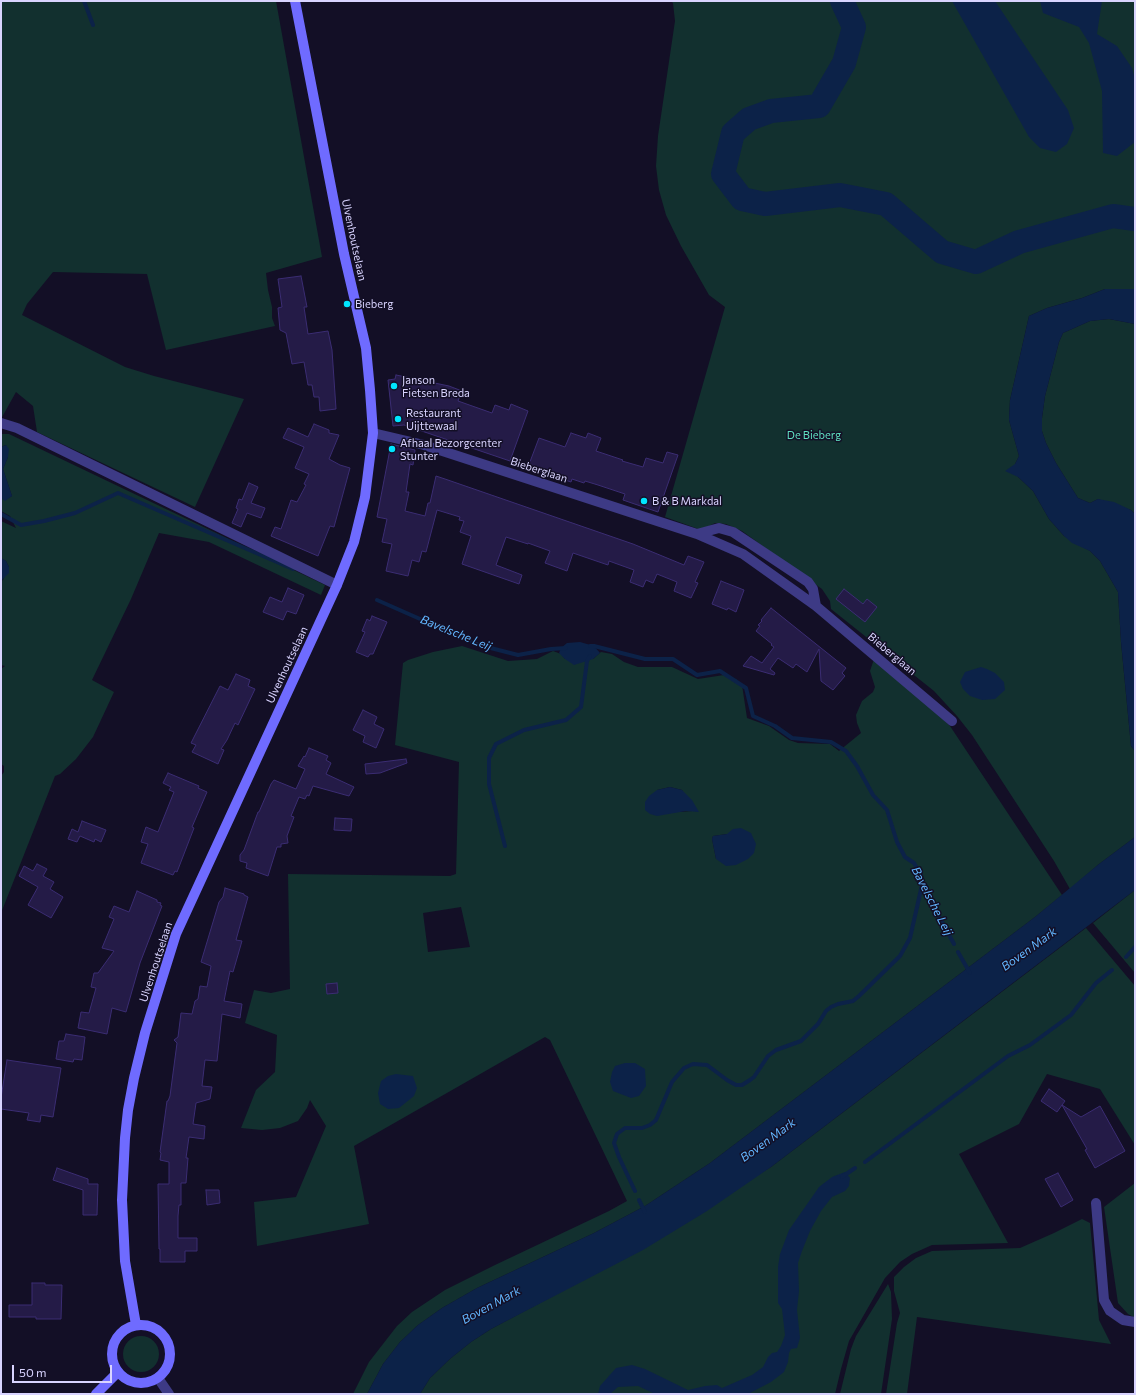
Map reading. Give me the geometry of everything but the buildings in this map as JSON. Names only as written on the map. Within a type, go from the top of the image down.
[{"type":"main road","name":"Ulvenhoutselaan","points":[[136,1325],[125,1261],[122,1200],[128,1110],[145,1033],[176,934],[337,585],[354,542],[365,497],[373,433],[366,348],[344,254],[295,1]]},
{"type":"main road","points":[[136,1325],[146,1325],[155,1328],[164,1334],[169,1344],[171,1354],[169,1365],[164,1372],[158,1378],[146,1383],[134,1383],[118,1372],[114,1365],[112,1356],[112,1348],[115,1341],[124,1330],[136,1325]]},
{"type":"main road","points":[[96,1394],[118,1372]]},
{"type":"street","points":[[1,423],[17,428],[337,585]]},
{"type":"street","name":"Bieberglaan","points":[[373,433],[424,444],[697,534],[743,554],[816,606],[952,721]]},
{"type":"street","points":[[697,534],[719,528],[733,532],[808,582],[813,588],[816,606]]},
{"type":"street","points":[[1096,1203],[1104,1300],[1110,1311],[1123,1320],[1135,1322]]},
{"type":"street","points":[[158,1378],[169,1394]]},
{"type":"green space","points":[[1,1],[276,1],[322,257],[266,273],[272,307],[272,318],[275,326],[166,350],[147,274],[53,272],[27,304],[22,315],[125,367],[244,399],[195,507],[37,432],[33,406],[16,392],[1,419]]},
{"type":"green space","name":"De Bieberg","points":[[671,1],[1135,1],[1135,289],[1105,289],[1082,298],[1047,308],[1029,316],[1010,400],[1009,420],[1019,456],[1015,464],[1018,477],[1033,491],[1049,519],[1064,536],[1090,551],[1100,561],[1118,592],[1121,642],[1131,746],[1135,751],[1135,837],[1099,864],[1070,889],[1054,861],[972,735],[934,691],[831,609],[830,601],[822,589],[742,531],[726,524],[715,523],[707,527],[704,531],[665,517],[725,307],[709,295],[681,246],[666,215],[659,190],[656,166],[658,136],[675,21],[673,3]]},
{"type":"green space","points":[[1109,319],[1135,324],[1135,514],[1131,510],[1098,499],[1090,503],[1078,498],[1056,463],[1042,431],[1045,396],[1059,342],[1063,333],[1090,321]]},
{"type":"green space","points":[[1,434],[9,434],[325,585],[321,595],[209,542],[159,533],[131,599],[92,680],[114,692],[93,737],[76,759],[60,774],[55,776],[1,913],[1,776],[4,772],[4,766],[1,764],[1,669],[5,666],[1,665],[1,581],[3,580],[9,567],[6,561],[1,558],[1,521],[16,528],[10,516],[1,511],[1,498],[5,500],[12,496],[3,469],[8,457],[6,445],[1,447]]},
{"type":"green space","points":[[462,646],[508,661],[537,659],[553,651],[561,654],[565,659],[593,659],[601,652],[612,654],[624,662],[638,667],[672,667],[698,679],[724,675],[736,679],[742,685],[747,718],[769,726],[789,740],[798,743],[830,744],[839,751],[861,733],[856,715],[862,701],[873,692],[875,687],[870,671],[874,659],[935,711],[950,726],[1062,895],[710,1163],[645,1206],[594,1233],[477,1288],[442,1308],[418,1325],[400,1342],[383,1364],[367,1394],[353,1394],[369,1362],[397,1326],[412,1312],[445,1290],[627,1201],[550,1040],[545,1037],[354,1146],[369,1224],[257,1246],[254,1202],[296,1197],[326,1126],[310,1100],[307,1108],[298,1121],[280,1128],[262,1130],[241,1128],[256,1090],[275,1072],[277,1035],[245,1023],[254,990],[271,993],[290,989],[288,874],[450,876],[456,874],[459,762],[395,745],[403,663],[433,652]],"holes":[[[670,787],[682,790],[692,811],[679,812],[657,790]],[[727,834],[716,859],[712,839],[713,836]],[[461,907],[470,947],[428,952],[423,913]]]},
{"type":"green space","points":[[1135,890],[1135,973],[1093,923]]},
{"type":"green space","points":[[1086,928],[1135,986],[1135,1145],[1100,1089],[1047,1074],[1019,1124],[959,1154],[1008,1243],[932,1245],[912,1254],[900,1262],[885,1278],[849,1341],[835,1394],[420,1394],[430,1378],[451,1358],[471,1342],[491,1329],[549,1298],[771,1167]]},
{"type":"green space","points":[[1135,1183],[1135,1318],[1128,1314],[1118,1303],[1104,1207]]},
{"type":"green space","points":[[1082,1219],[1090,1223],[1099,1320],[1111,1344],[917,1317],[907,1394],[886,1394],[897,1323],[900,1313],[894,1291],[894,1277],[904,1267],[916,1258],[932,1251],[1020,1248]]},
{"type":"green space","points":[[888,1284],[891,1292],[892,1319],[881,1394],[840,1394],[851,1349],[856,1336]]},
{"type":"green space","points":[[144,1336],[154,1341],[158,1347],[158,1361],[154,1367],[148,1371],[138,1372],[128,1367],[124,1361],[123,1351],[128,1341],[134,1337]]},
{"type":"water","points":[[952,1],[995,1],[1068,110],[1074,128],[1067,144],[1056,152],[1040,148],[1029,137]]},
{"type":"water","points":[[1040,1],[1102,1],[1097,34],[1117,46],[1132,68],[1135,79],[1135,142],[1117,156],[1103,153],[1102,91],[1089,43],[1079,27],[1043,13]]},
{"type":"water","points":[[1105,289],[1135,289],[1135,324],[1109,319],[1090,321],[1063,333],[1059,342],[1045,396],[1042,431],[1056,463],[1078,498],[1090,503],[1098,499],[1114,502],[1131,510],[1135,514],[1135,751],[1131,746],[1121,642],[1118,592],[1100,561],[1090,551],[1072,543],[1064,536],[1049,519],[1033,491],[1018,477],[1005,471],[1015,464],[1019,456],[1009,420],[1010,400],[1029,316],[1047,308],[1082,298]]},
{"type":"water","points":[[6,445],[9,449],[8,457],[3,469],[12,496],[5,501],[1,498],[1,447]]},
{"type":"water","points":[[1,558],[6,561],[9,567],[9,573],[1,581]]},
{"type":"water","points":[[580,642],[594,646],[600,653],[593,659],[574,665],[559,653],[561,648],[567,643]]},
{"type":"water","points":[[981,667],[995,673],[1004,682],[1005,690],[995,699],[982,700],[970,696],[963,689],[960,682],[965,672]]},
{"type":"water","points":[[670,787],[682,790],[692,800],[699,812],[686,811],[657,816],[650,814],[645,810],[645,802],[649,796],[657,790]]},
{"type":"water","points":[[741,828],[751,833],[756,844],[754,853],[748,859],[736,865],[726,866],[716,859],[712,839],[713,836],[727,834],[733,829]]},
{"type":"water","name":"Boven Mark","points":[[1135,837],[1135,890],[771,1167],[707,1211],[643,1250],[491,1329],[471,1342],[451,1358],[430,1378],[420,1394],[367,1394],[383,1364],[400,1342],[418,1325],[442,1308],[477,1288],[594,1233],[645,1206],[710,1163],[1035,917],[1099,864]]},
{"type":"water","points":[[625,1063],[635,1063],[645,1069],[646,1086],[639,1096],[631,1098],[613,1091],[610,1082],[612,1072],[615,1066]]},
{"type":"water","points":[[396,1074],[413,1076],[417,1088],[414,1096],[399,1108],[388,1109],[380,1104],[378,1093],[381,1081],[388,1076]]},
{"type":"water","points":[[845,1172],[850,1178],[849,1186],[845,1191],[832,1197],[821,1211],[810,1231],[798,1263],[799,1291],[797,1310],[800,1338],[797,1348],[791,1349],[789,1353],[788,1362],[784,1372],[771,1382],[748,1394],[655,1394],[638,1386],[618,1387],[610,1394],[598,1394],[600,1386],[616,1368],[632,1365],[645,1369],[688,1390],[717,1385],[722,1388],[752,1375],[763,1367],[768,1357],[772,1353],[777,1352],[785,1335],[782,1309],[778,1303],[778,1267],[780,1254],[789,1230],[819,1187],[832,1177]]},
{"type":"waterway","points":[[84,1],[93,25]]},
{"type":"waterway","points":[[842,1],[854,27],[844,63],[819,106],[771,111],[749,119],[733,133],[723,174],[742,199],[765,204],[840,195],[886,204],[942,252],[976,262],[1019,242],[1113,216],[1135,219]]},
{"type":"waterway","name":"Bavelsche Leij","points":[[1,514],[21,525],[44,521],[75,513],[118,493],[293,569]]},
{"type":"waterway","name":"Bavelsche Leij","points":[[377,600],[479,645],[518,655],[566,648]]},
{"type":"waterway","name":"Bavelsche Leij","points":[[590,646],[645,659],[673,659],[697,675],[720,671],[746,688],[753,716],[775,726],[792,738],[831,742],[846,751],[857,766],[873,795],[887,810],[897,842],[905,857],[914,863],[921,875],[922,885],[954,944]]},
{"type":"waterway","points":[[505,846],[489,784],[489,758],[496,744],[524,730],[566,720],[581,707],[587,661],[590,656]]},
{"type":"waterway","points":[[635,1191],[614,1143],[617,1134],[625,1128],[642,1128],[650,1125],[656,1120],[672,1082],[684,1068],[693,1064],[707,1065],[727,1080],[736,1085],[742,1085],[754,1077],[768,1056],[776,1050],[801,1041],[818,1024],[826,1011],[831,1007],[853,1001],[900,956],[910,938],[922,885]]},
{"type":"waterway","points":[[1126,957],[1135,947]]},
{"type":"waterway","name":"Bavelsche Leij","points":[[958,952],[970,973]]},
{"type":"waterway","points":[[865,1162],[1008,1056],[1030,1045],[1071,1015],[1096,983],[1112,970]]},
{"type":"waterway","points":[[842,1177],[855,1168]]},
{"type":"waterway","points":[[639,1200],[645,1212]]},
{"type":"place","name":"Bieberg","points":[[347,304]]},
{"type":"place","name":"Janson Fietsen Breda","points":[[394,386]]},
{"type":"place","name":"Restaurant Uijttewaal","points":[[398,419]]},
{"type":"place","name":"Afhaal Bezorgcenter Stunter","points":[[392,449]]},
{"type":"place","name":"B & B Markdal","points":[[644,501]]}]
